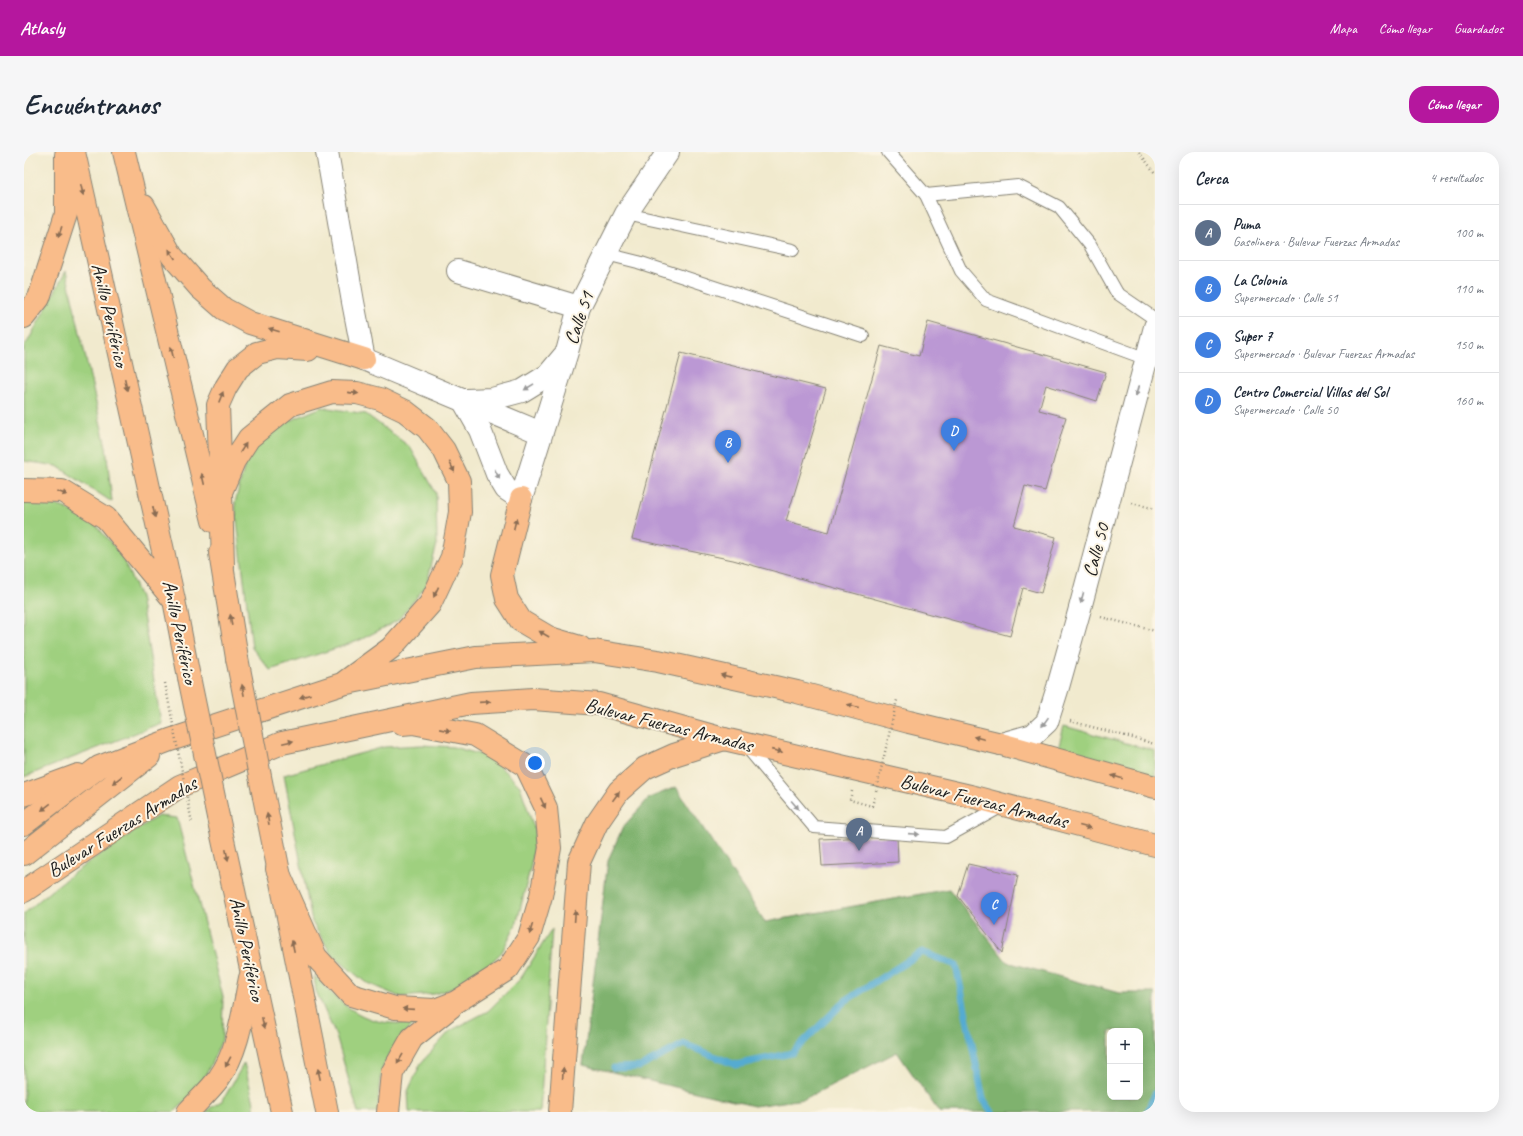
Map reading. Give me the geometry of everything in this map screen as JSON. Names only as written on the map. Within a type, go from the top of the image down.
[{"type":"highway","points":[[24,317],[38,298],[66,214],[66,152]]},
{"type":"highway","name":"Anillo Periférico","points":[[74,152],[174,600],[218,817],[282,1112]]},
{"type":"highway","points":[[124,152],[224,566],[237,658],[277,869],[327,1112]]},
{"type":"highway","points":[[132,183],[172,256],[200,288],[224,309],[250,323],[364,359]]},
{"type":"highway","points":[[224,566],[218,405],[226,387],[238,368],[257,352],[277,348],[300,349],[364,359]]},
{"type":"highway","points":[[221,492],[234,461],[249,438],[290,405],[332,392],[357,392],[380,399],[405,411],[427,428],[444,450],[459,481],[460,512],[452,557],[430,604],[390,648],[342,684]]},
{"type":"highway","points":[[24,490],[62,491],[106,518],[174,600]]},
{"type":"highway","points":[[521,499],[502,575],[507,600],[521,621],[550,638],[594,651],[658,661],[798,692],[909,722],[1001,744],[1155,787]]},
{"type":"highway","points":[[24,795],[170,740],[342,684],[476,657],[594,651]]},
{"type":"highway","name":"Bulevar Fuerzas Armadas","points":[[27,890],[180,786],[282,743],[471,703],[533,699],[599,704],[733,741],[1004,805],[1155,845]]},
{"type":"highway","points":[[351,729],[413,723],[475,735],[526,766],[546,808],[550,848],[541,896],[529,937],[508,969],[456,1002],[412,1038],[392,1073],[388,1112]]},
{"type":"highway","points":[[24,854],[96,796],[170,740]]},
{"type":"highway","points":[[560,1112],[579,862],[597,823],[619,791],[645,768],[674,755],[733,741]]},
{"type":"highway","points":[[24,824],[99,767]]},
{"type":"highway","points":[[277,869],[316,957],[351,995],[394,1008],[408,1009],[435,1010],[456,1002]]},
{"type":"highway","points":[[188,1112],[219,1078],[231,1057],[252,971]]},
{"type":"street","points":[[328,152],[352,302],[364,359],[541,433]]},
{"type":"street","name":"Calle 51","points":[[521,499],[567,352],[579,307],[626,214],[668,152]]},
{"type":"street","points":[[458,271],[579,307]]},
{"type":"street","name":"Calle 50","points":[[1001,744],[1033,735],[1047,722],[1079,612],[1155,327]]},
{"type":"street","points":[[463,400],[492,399],[522,391],[548,375],[567,352]]},
{"type":"street","points":[[463,400],[480,430],[496,474],[506,489],[521,499]]},
{"type":"lane","points":[[888,152],[926,195],[961,271],[986,300],[1147,359]]},
{"type":"lane","points":[[926,195],[1018,186],[1059,207],[1090,245],[1117,293],[1155,319]]},
{"type":"lane","points":[[626,214],[793,250]]},
{"type":"lane","points":[[606,254],[638,262],[862,336]]},
{"type":"lane","points":[[733,741],[814,827],[946,837],[1004,805]]},
{"type":"path","points":[[1139,152],[1155,173]]},
{"type":"path","points":[[1079,612],[1155,631]]},
{"type":"path","points":[[165,683],[192,824]]},
{"type":"path","points":[[876,791],[897,700]]},
{"type":"path","points":[[1049,715],[1155,744]]},
{"type":"path","points":[[850,800],[872,806]]},
{"type":"green space","points":[[66,271],[106,447],[112,502],[57,466],[24,461],[24,346]]},
{"type":"green space","points":[[322,407],[366,414],[410,447],[436,493],[437,544],[426,586],[397,621],[358,641],[270,670],[252,648],[235,503],[247,456],[282,424]]},
{"type":"green space","points":[[35,499],[65,508],[95,524],[121,555],[140,597],[161,723],[24,777],[24,500]]},
{"type":"green space","points":[[1064,726],[1155,751],[1155,780],[1057,753]]},
{"type":"green space","points":[[422,745],[453,747],[490,757],[520,786],[535,831],[531,865],[517,922],[502,952],[470,983],[435,994],[400,997],[365,982],[332,955],[312,922],[284,775],[384,747]]},
{"type":"green space","points":[[676,787],[765,922],[949,889],[1007,962],[1119,993],[1155,993],[1155,1112],[939,1112],[897,1052],[804,1099],[754,1106],[583,1065],[608,860],[623,827],[649,798]]},
{"type":"green space","points":[[158,816],[177,818],[223,997],[222,1040],[199,1090],[174,1112],[30,1112],[24,1107],[24,914],[72,874]]},
{"type":"green space","points":[[552,929],[540,1112],[409,1112],[408,1091],[421,1063],[450,1031],[488,1011],[521,978]]},
{"type":"green space","points":[[314,975],[339,1000],[357,1013],[368,1018],[394,1023],[416,1021],[395,1046],[385,1062],[380,1080],[378,1112],[358,1112],[336,1036],[316,991]]},
{"type":"green space","points":[[244,1063],[254,1103],[254,1112],[204,1112],[223,1100]]},
{"type":"building","points":[[928,322],[1106,372],[1097,401],[1046,385],[1039,410],[1066,417],[1045,491],[1025,486],[1014,526],[1056,537],[1041,593],[1023,588],[1010,636],[733,560],[632,539],[681,353],[826,389],[786,521],[829,532],[881,346],[919,356]]},
{"type":"building","points":[[897,836],[898,862],[822,866],[820,839]]},
{"type":"building","points":[[968,864],[1018,875],[1002,953],[958,896]]},
{"type":"waterway","points":[[614,1068],[640,1067],[684,1044],[736,1065],[792,1053],[845,1001],[922,952],[956,965],[983,1099],[992,1112]]},
{"type":"waterway","points":[[1147,1112],[1155,1094]]},
{"type":"place","name":"Centro Comercial Villas del Sol","points":[[954,451]]},
{"type":"place","name":"La Colonia","points":[[728,463]]},
{"type":"place","name":"Puma","points":[[859,851]]},
{"type":"place","name":"Super 7","points":[[994,925]]}]
